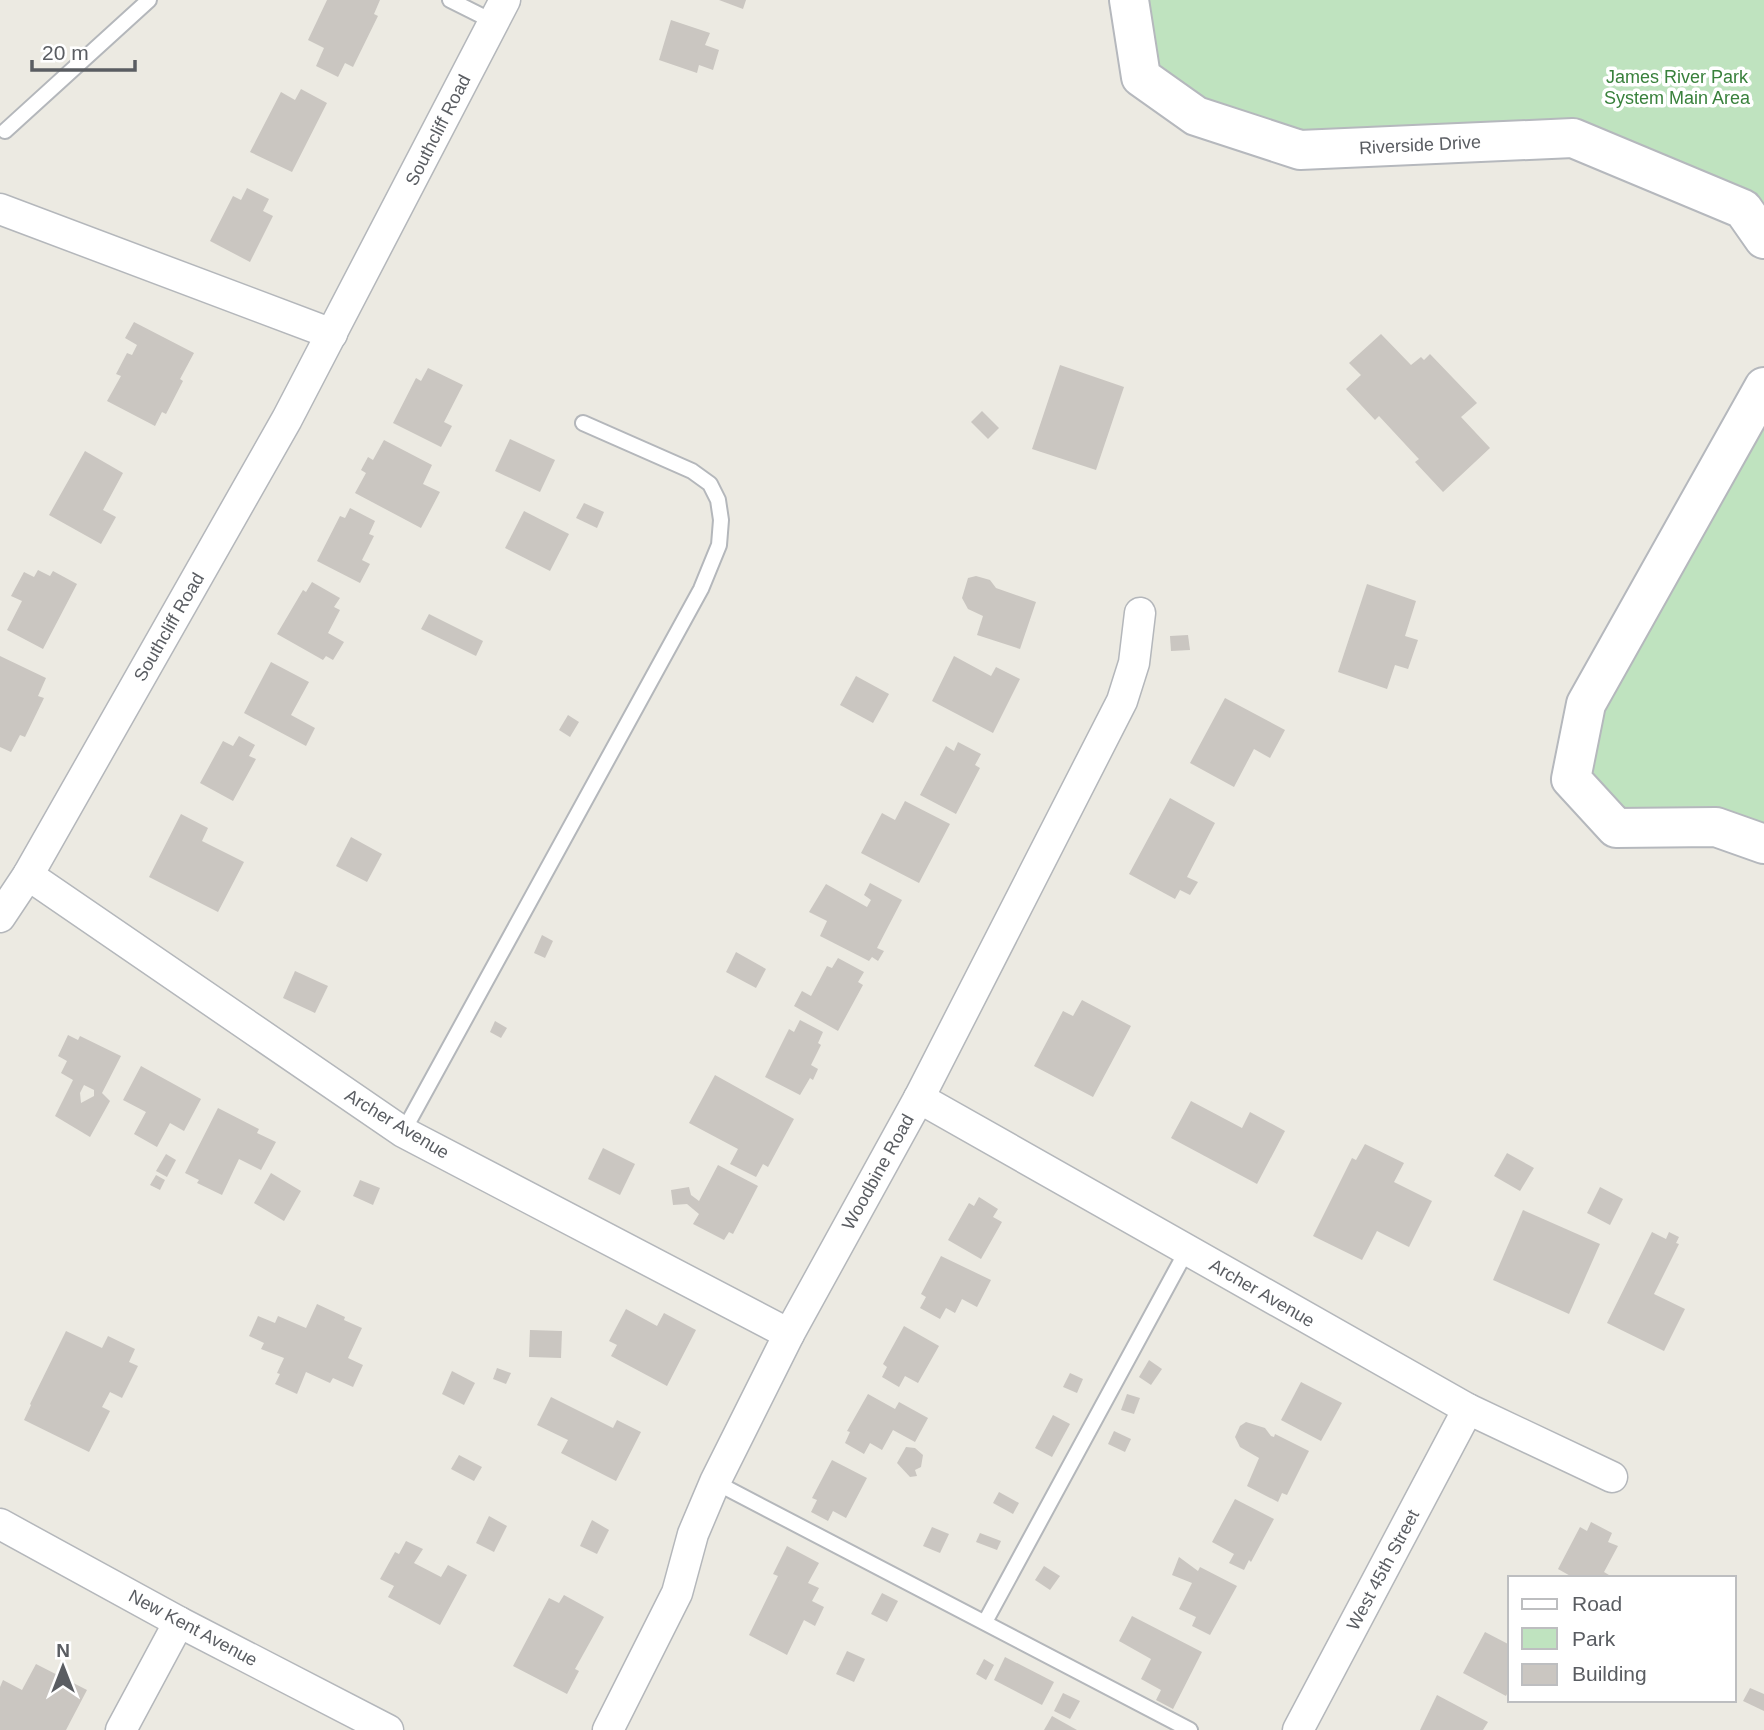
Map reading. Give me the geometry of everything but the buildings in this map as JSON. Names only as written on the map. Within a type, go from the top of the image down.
[{"type":"street","name":"Riverside Drive","points":[[1129,0],[1141,77],[1196,116],[1300,150],[1573,138],[1743,209],[1764,239]]},
{"type":"street","name":"Southcliff Road","points":[[0,917],[28,876],[280,431],[500,11]]},
{"type":"street","points":[[0,209],[332,334]]},
{"type":"street","points":[[1764,387],[1586,704],[1571,779],[1616,828],[1716,827],[1764,844]]},
{"type":"street","name":"Woodbine Road","points":[[608,1730],[677,1593],[692,1534],[715,1482],[789,1334],[919,1098],[1122,701],[1134,663],[1140,613]]},
{"type":"street","name":"Archer Avenue","points":[[28,876],[403,1132],[789,1334]]},
{"type":"street","name":"Archer Avenue","points":[[919,1098],[1468,1409],[1612,1477]]},
{"type":"street","name":"West 45th Street","points":[[1298,1730],[1468,1409]]},
{"type":"street","name":"New Kent Avenue","points":[[0,1524],[179,1622],[388,1730]]},
{"type":"street","points":[[121,1730],[179,1622]]},
{"type":"lane","points":[[5,131],[149,0]]},
{"type":"lane","points":[[450,0],[500,11]]},
{"type":"lane","points":[[403,1132],[701,589],[719,545],[721,520],[718,500],[709,484],[692,471],[583,423]]},
{"type":"lane","points":[[985,1622],[1187,1250]]},
{"type":"lane","points":[[715,1482],[1191,1730]]},
{"type":"green space","name":"James River Park System Main Area","points":[[1129,0],[1764,0],[1764,239],[1573,138],[1300,150],[1141,77]]},
{"type":"green space","points":[[1764,387],[1764,844],[1616,828],[1571,779],[1586,704]]}]
